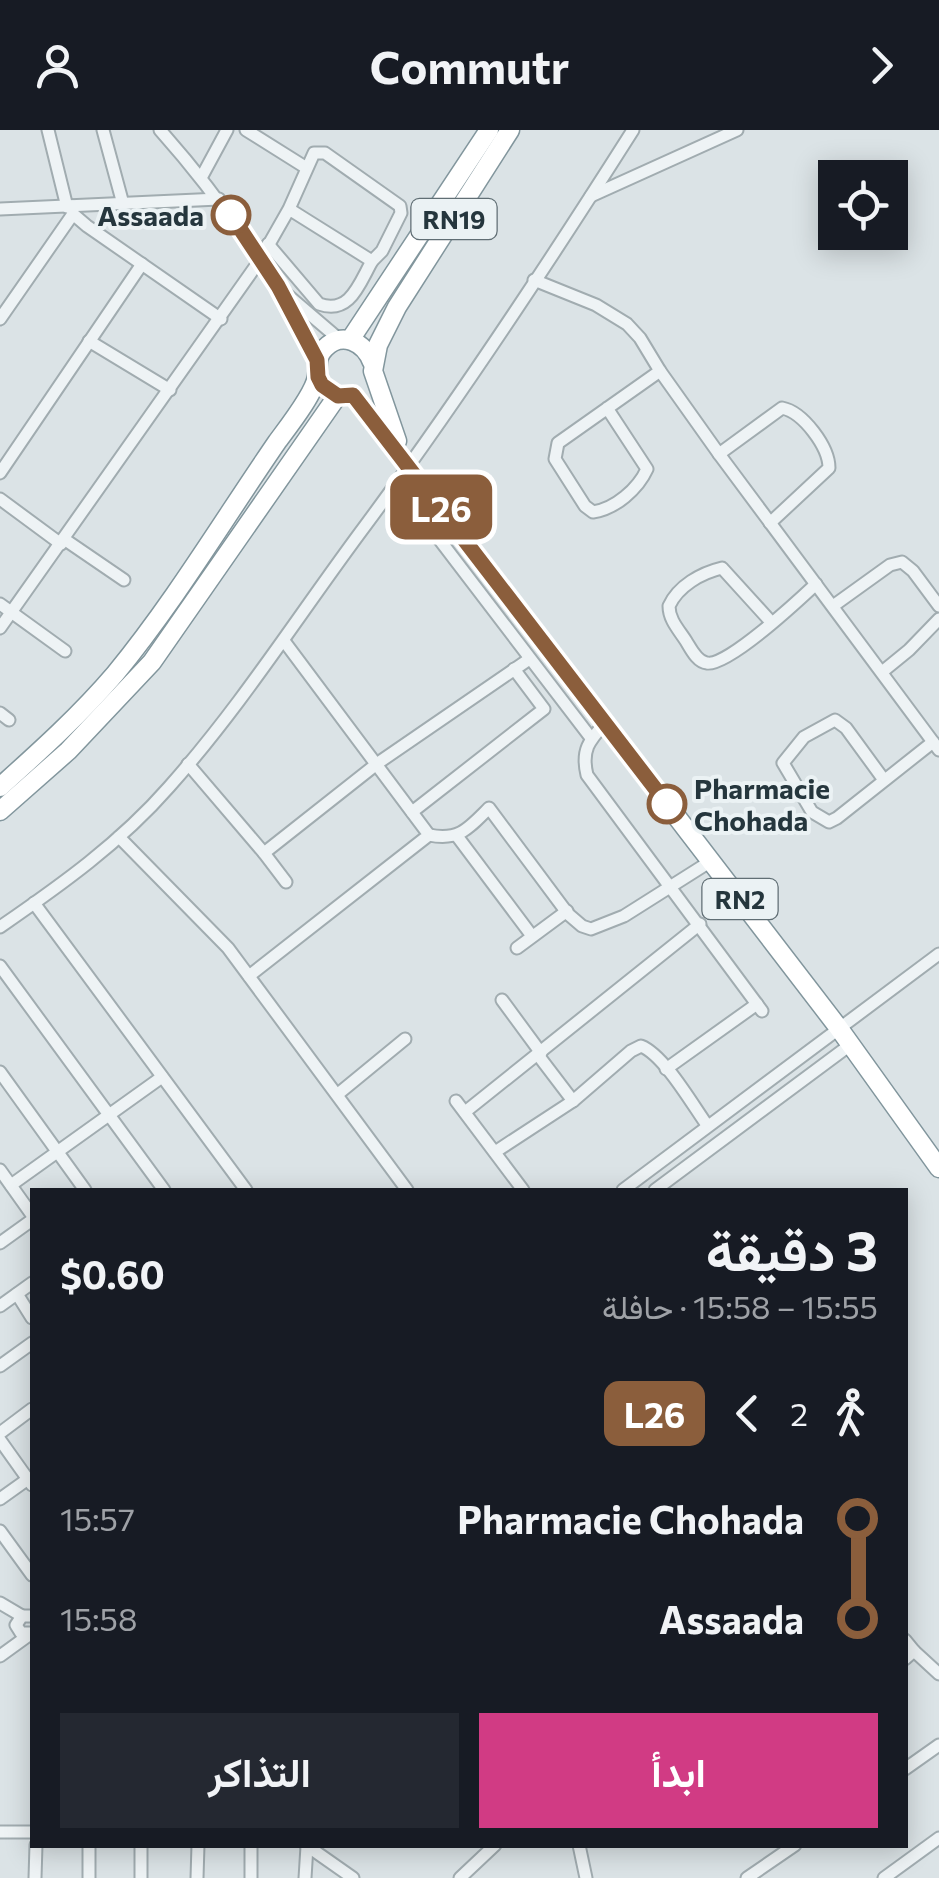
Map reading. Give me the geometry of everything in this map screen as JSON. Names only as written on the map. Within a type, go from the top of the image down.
[{"type":"highway","name":"RN19","points":[[345,340],[489,130]]},
{"type":"highway","name":"RN19","points":[[372,367],[397,307],[510,130]]},
{"type":"highway","name":"RN2","points":[[345,340],[367,350],[406,462]]},
{"type":"highway","points":[[0,787],[88,703],[154,624],[289,425],[326,347],[345,340]]},
{"type":"highway","points":[[0,812],[68,750],[152,662],[346,395],[367,386],[372,367]]},
{"type":"highway","name":"RN2","points":[[317,369],[322,385],[346,395],[406,462],[838,1027],[939,1168]]},
{"type":"street","points":[[48,130],[71,209],[221,319]]},
{"type":"street","points":[[104,130],[123,204]]},
{"type":"street","points":[[160,130],[219,199],[278,286],[317,369]]},
{"type":"street","points":[[202,178],[227,130]]},
{"type":"street","points":[[246,130],[306,167]]},
{"type":"street","points":[[0,927],[80,871],[119,837],[244,697],[397,484],[406,462],[634,130]]},
{"type":"street","points":[[591,196],[737,130]]},
{"type":"street","points":[[0,628],[221,319],[289,209],[314,153],[325,153],[400,206],[402,213],[347,303],[331,308],[319,304],[268,244]]},
{"type":"street","points":[[0,209],[71,209],[219,199]]},
{"type":"street","points":[[0,320],[71,209]]},
{"type":"street","points":[[289,209],[372,262]]},
{"type":"street","points":[[0,473],[142,264]]},
{"type":"street","points":[[534,280],[615,315],[640,338],[719,454],[936,746],[829,822],[812,812],[783,763],[784,757],[804,736],[835,720],[846,728],[884,780]]},
{"type":"street","points":[[278,286],[345,340]]},
{"type":"street","points":[[90,341],[170,390]]},
{"type":"street","points":[[606,408],[647,469],[612,506],[593,512],[585,506],[553,453],[558,443],[606,408],[660,371]]},
{"type":"street","points":[[719,454],[782,408],[806,423],[829,459],[829,468],[770,523]]},
{"type":"street","points":[[397,484],[591,738]]},
{"type":"street","points":[[0,499],[124,580]]},
{"type":"street","points":[[832,606],[890,565],[902,562],[939,606]]},
{"type":"street","points":[[772,623],[722,568],[684,586],[670,606],[673,622],[695,655],[705,664],[713,663],[749,642],[772,623],[816,584]]},
{"type":"street","points":[[0,604],[65,652]]},
{"type":"street","points":[[882,672],[939,619]]},
{"type":"street","points":[[284,641],[428,835]]},
{"type":"street","points":[[264,854],[378,763],[528,660]]},
{"type":"street","points":[[412,812],[544,709],[514,669]]},
{"type":"street","points":[[605,723],[586,745],[587,774],[759,1008],[666,1070]]},
{"type":"street","points":[[188,764],[286,882]]},
{"type":"street","points":[[249,976],[428,835],[457,836],[489,808],[566,911],[591,929],[710,861]]},
{"type":"street","points":[[457,836],[532,936]]},
{"type":"street","points":[[119,837],[194,911],[249,976],[406,1188]]},
{"type":"street","points":[[34,903],[245,1188]]},
{"type":"street","points":[[516,948],[566,911]]},
{"type":"street","points":[[522,1188],[461,1106],[539,1054],[700,924]]},
{"type":"street","points":[[625,1188],[939,954]]},
{"type":"street","points":[[0,966],[163,1188]]},
{"type":"street","points":[[502,1000],[573,1101]]},
{"type":"street","points":[[338,1094],[405,1038]]},
{"type":"street","points":[[658,1188],[850,1046]]},
{"type":"street","points":[[495,1152],[573,1101],[637,1047],[649,1050],[707,1125]]},
{"type":"street","points":[[0,1072],[84,1188]]},
{"type":"street","points":[[11,1186],[162,1077]]},
{"type":"street","points":[[0,1170],[30,1215]]},
{"type":"street","points":[[0,1242],[30,1220]]},
{"type":"street","points":[[0,1306],[30,1284]]},
{"type":"street","points":[[17,1294],[30,1315]]},
{"type":"street","points":[[3,1358],[30,1344]]},
{"type":"street","points":[[0,1499],[30,1482],[0,1436],[30,1410]]},
{"type":"street","points":[[0,1531],[30,1572]]},
{"type":"street","points":[[0,1605],[25,1618],[3,1654]]},
{"type":"street","points":[[3,1654],[30,1635]]},
{"type":"street","points":[[909,1655],[939,1674]]},
{"type":"street","points":[[908,1767],[939,1745]]},
{"type":"street","points":[[0,1832],[30,1832]]},
{"type":"street","points":[[884,1878],[939,1838]]},
{"type":"street","points":[[35,1878],[36,1848]]},
{"type":"street","points":[[89,1848],[89,1878]]},
{"type":"street","points":[[141,1848],[142,1878]]},
{"type":"street","points":[[197,1878],[198,1848]]},
{"type":"street","points":[[250,1878],[251,1848]]},
{"type":"street","points":[[305,1878],[307,1848]]},
{"type":"street","points":[[310,1848],[354,1878]]},
{"type":"street","points":[[460,1878],[492,1848]]},
{"type":"street","points":[[580,1848],[586,1878]]},
{"type":"street","points":[[747,1878],[791,1848]]},
{"type":"bus line","name":"L26","points":[[231,215],[278,286],[317,360],[322,385],[338,396],[353,395],[667,804]]},
{"type":"place","name":"Assaada","points":[[231,215]]},
{"type":"place","name":"Pharmacie Chohada","points":[[667,804]]}]
